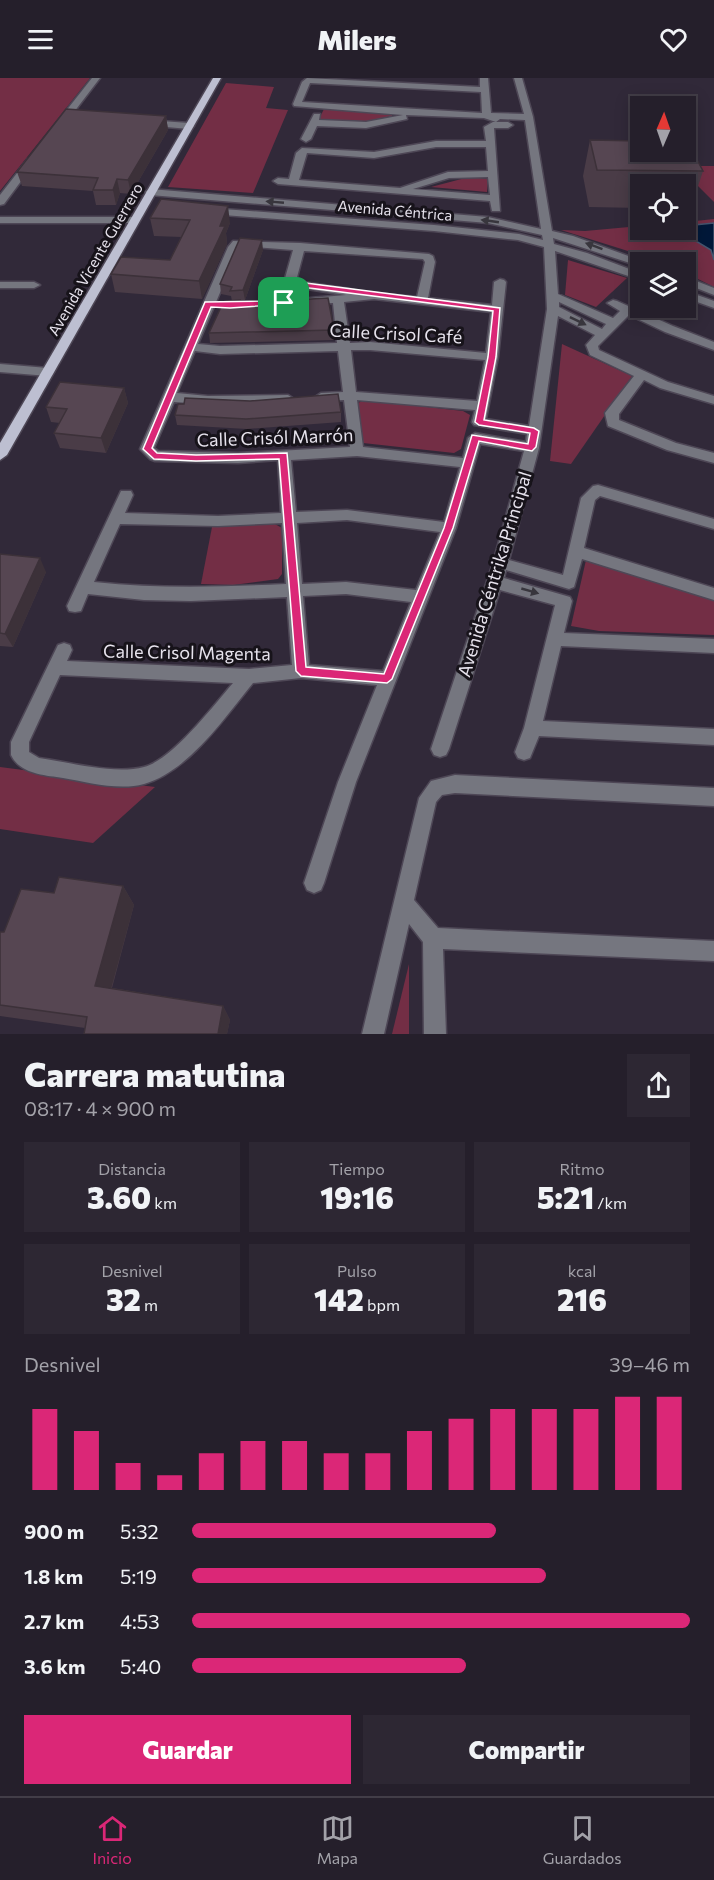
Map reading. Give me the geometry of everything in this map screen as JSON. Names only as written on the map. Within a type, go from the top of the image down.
[{"type":"main road","name":"Avenida Vicente Guerrero","points":[[0,455],[134,220],[148,207],[150,192],[217,78]]},
{"type":"street","points":[[51,135],[96,78]]},
{"type":"street","points":[[484,78],[487,116]]},
{"type":"street","name":"Avenida Céntrika Principal","points":[[440,749],[501,564],[532,447],[553,303],[548,239],[530,121],[518,78]]},
{"type":"street","points":[[484,90],[308,81],[297,104],[487,116],[530,121]]},
{"type":"street","points":[[306,139],[315,123],[320,107]]},
{"type":"street","points":[[315,123],[366,125],[417,113]]},
{"type":"street","points":[[66,117],[77,117]]},
{"type":"street","points":[[278,181],[399,190],[495,203],[489,127],[530,121]]},
{"type":"street","points":[[133,122],[189,126]]},
{"type":"street","points":[[293,182],[301,153],[305,150],[374,155],[436,144],[491,144]]},
{"type":"street","points":[[0,202],[37,154]]},
{"type":"street","points":[[399,190],[439,176],[493,174]]},
{"type":"street","name":"Avenida Céntrica","points":[[150,192],[488,220],[548,239],[630,273]]},
{"type":"street","points":[[298,218],[303,205]]},
{"type":"street","name":"Avenida Céntrica","points":[[199,211],[491,233],[586,243],[630,259]]},
{"type":"street","points":[[0,220],[134,220]]},
{"type":"street","points":[[422,301],[430,261],[425,255],[240,242],[233,247],[214,304],[190,347],[168,397],[247,400],[350,395],[482,406]]},
{"type":"street","points":[[300,246],[290,283],[279,303],[374,296]]},
{"type":"street","points":[[500,282],[492,357],[479,422],[534,431]]},
{"type":"street","points":[[290,283],[374,296],[497,309]]},
{"type":"street","points":[[696,284],[714,292]]},
{"type":"street","points":[[0,285],[34,285]]},
{"type":"street","points":[[696,298],[714,305]]},
{"type":"street","points":[[338,299],[357,451]]},
{"type":"street","points":[[553,303],[612,323]]},
{"type":"street","points":[[553,303],[602,334]]},
{"type":"street","points":[[613,303],[669,329],[714,346]]},
{"type":"street","points":[[628,310],[612,323],[592,345],[594,352],[641,375],[714,400]]},
{"type":"street","name":"Calle Crisol Café","points":[[190,347],[220,350],[344,346],[406,348],[492,357]]},
{"type":"street","points":[[0,368],[48,372]]},
{"type":"street","points":[[641,375],[612,413],[611,420],[617,426],[672,447],[714,458]]},
{"type":"street","name":"Calle Crisól Marrón","points":[[168,397],[147,446],[148,452],[154,456],[206,458],[357,451],[468,463]]},
{"type":"street","points":[[314,883],[347,782],[449,528],[476,438],[532,447]]},
{"type":"street","points":[[284,455],[301,671]]},
{"type":"street","points":[[501,564],[569,583],[578,552],[588,498],[591,493],[602,490],[714,524]]},
{"type":"street","points":[[75,606],[126,495]]},
{"type":"street","points":[[116,518],[218,521],[347,515],[386,518],[449,528]]},
{"type":"street","points":[[578,552],[714,594]]},
{"type":"street","points":[[495,582],[564,601],[533,728],[524,752]]},
{"type":"street","points":[[83,586],[144,594],[191,596],[346,588],[422,597]]},
{"type":"street","points":[[555,639],[714,646]]},
{"type":"street","points":[[64,650],[24,732],[19,750],[26,761],[38,766],[124,777],[145,776],[157,771],[175,758],[249,676]]},
{"type":"street","name":"Calle Crisol Magenta","points":[[57,668],[249,676],[301,671],[387,679]]},
{"type":"street","points":[[533,728],[714,737]]},
{"type":"street","points":[[374,1034],[428,798],[437,787],[454,784],[714,797]]},
{"type":"street","points":[[405,904],[434,938],[435,1034]]},
{"type":"street","points":[[434,938],[714,951]]},
{"type":"shaded area","points":[[0,78],[90,78],[0,191]]},
{"type":"shaded area","points":[[226,83],[274,87],[266,108],[288,110],[253,193],[168,187]]},
{"type":"shaded area","points":[[324,109],[392,114],[392,116],[363,122],[319,119]]},
{"type":"shaded area","points":[[678,166],[714,166],[714,202],[696,184],[696,174],[686,174]]},
{"type":"shaded area","points":[[469,177],[488,179],[487,192],[431,187]]},
{"type":"shaded area","points":[[714,219],[714,287],[696,278],[696,252],[631,252],[561,230],[585,231],[630,227],[630,240],[696,240],[696,221]]},
{"type":"shaded area","points":[[568,260],[627,278],[596,307],[565,295]]},
{"type":"shaded area","points":[[562,344],[632,376],[571,464],[550,461]]},
{"type":"shaded area","points":[[364,400],[463,411],[470,415],[461,449],[454,453],[363,443],[356,404]]},
{"type":"shaded area","points":[[273,523],[282,528],[282,574],[278,579],[233,585],[201,584],[212,527]]},
{"type":"shaded area","points":[[586,560],[714,597],[714,635],[599,631],[571,626]]},
{"type":"shaded area","points":[[0,767],[155,787],[93,843],[0,829]]},
{"type":"shaded area","points":[[409,964],[409,1034],[392,1034]]},
{"type":"water","points":[[714,223],[714,260],[711,250],[694,240],[696,240],[696,225]]},
{"type":"building","points":[[66,109],[166,116],[128,180],[117,179],[113,190],[93,190],[98,178],[17,172]]},
{"type":"building","points":[[590,140],[630,141],[630,162],[696,162],[696,158],[703,171],[597,170]]},
{"type":"building","points":[[161,199],[228,206],[220,226],[225,226],[199,281],[111,274],[121,257],[170,260],[190,220],[150,218]]},
{"type":"building","points":[[240,238],[262,240],[243,290],[230,291],[232,287],[220,284]]},
{"type":"building","points":[[328,298],[334,330],[209,333],[226,301],[240,300],[239,303]]},
{"type":"building","points":[[60,382],[124,388],[101,438],[54,433],[67,409],[46,407]]},
{"type":"building","points":[[338,394],[341,412],[246,419],[175,415],[178,404],[184,404],[185,398],[250,401]]},
{"type":"building","points":[[0,554],[40,558],[5,634],[0,633]]},
{"type":"building","points":[[59,877],[123,886],[95,986],[223,1006],[218,1034],[84,1034],[87,1017],[0,1005],[0,932],[4,932],[21,889],[54,893]]},
{"type":"route","points":[[290,283],[374,296],[497,309],[492,357],[479,422],[534,431],[532,447],[476,438],[449,528],[387,679],[364,675],[301,671],[284,455],[196,458],[154,456],[147,449],[208,304],[230,306],[284,303],[290,283]]}]
